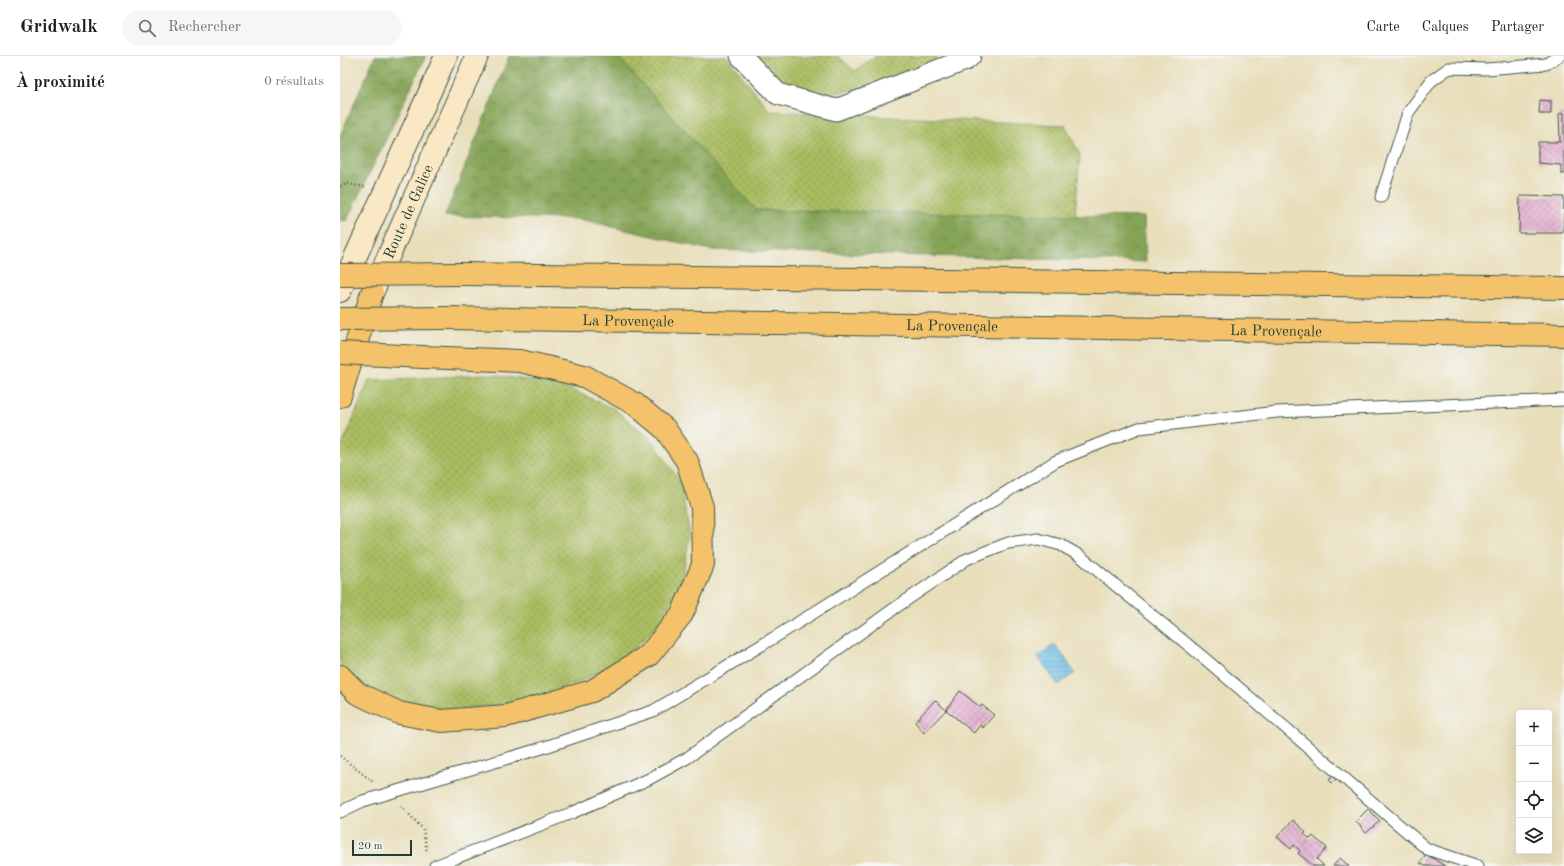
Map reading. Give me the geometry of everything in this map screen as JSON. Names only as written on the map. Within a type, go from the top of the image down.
[{"type":"highway","points":[[340,275],[463,274],[1564,288]]},
{"type":"highway","points":[[340,396],[372,293]]},
{"type":"highway","name":"La Provençale","points":[[340,319],[445,318],[1564,335]]},
{"type":"highway","points":[[340,353],[520,361],[584,376],[635,404],[665,429],[687,462],[702,507],[703,565],[682,614],[649,655],[592,691],[506,716],[442,721],[399,713],[357,693],[340,676]]},
{"type":"main road","name":"Route de Galice","points":[[340,291],[446,56]]},
{"type":"main road","name":"Route de Galice","points":[[340,368],[477,56]]},
{"type":"street","points":[[741,56],[778,94],[836,110],[965,60],[970,56]]},
{"type":"lane","points":[[1381,197],[1408,114],[1430,81],[1449,68],[1487,69],[1546,64],[1559,56]]},
{"type":"lane","points":[[340,812],[363,801],[539,749],[653,711],[780,634],[1056,461],[1139,428],[1278,412],[1564,400]]},
{"type":"lane","points":[[435,866],[574,812],[649,779],[687,758],[895,608],[967,559],[1008,543],[1038,539],[1061,545],[1080,556],[1204,658],[1427,849],[1478,866]]},
{"type":"green space","points":[[375,56],[426,56],[347,220],[340,221],[340,136]]},
{"type":"green space","points":[[509,56],[617,56],[756,210],[1144,217],[1146,262],[711,250],[579,219],[445,216]]},
{"type":"green space","points":[[617,56],[726,56],[770,111],[1065,125],[1080,155],[1075,216],[756,210]]},
{"type":"green space","points":[[752,56],[838,56],[855,71],[875,56],[938,56],[932,63],[874,86],[822,95],[776,80]]},
{"type":"green space","points":[[491,375],[557,384],[613,408],[652,440],[680,481],[690,535],[682,578],[662,621],[624,659],[575,684],[511,704],[443,710],[392,703],[363,687],[340,665],[340,451],[369,380]]},
{"type":"water","points":[[1055,644],[1075,673],[1058,685],[1038,657]]},
{"type":"building","points":[[1540,100],[1551,101],[1551,114],[1539,114]]},
{"type":"building","points":[[1564,113],[1564,174],[1561,174],[1561,165],[1538,163],[1538,142],[1560,142],[1559,114]]},
{"type":"building","points":[[1520,196],[1564,197],[1563,233],[1519,233]]},
{"type":"building","points":[[960,691],[980,707],[982,705],[994,715],[983,728],[980,725],[974,733],[946,710]]},
{"type":"building","points":[[935,700],[946,710],[924,733],[915,722]]},
{"type":"building","points":[[1334,775],[1337,778],[1332,783],[1329,780]]},
{"type":"building","points":[[1368,809],[1380,821],[1366,833],[1356,821]]},
{"type":"building","points":[[1293,820],[1306,832],[1304,834],[1310,839],[1313,836],[1327,848],[1317,859],[1324,866],[1313,866],[1298,853],[1300,851],[1294,845],[1291,849],[1277,837]]},
{"type":"building","points":[[1426,854],[1445,866],[1425,866],[1420,863]]},
{"type":"building","points":[[1340,858],[1349,866],[1333,866]]}]
